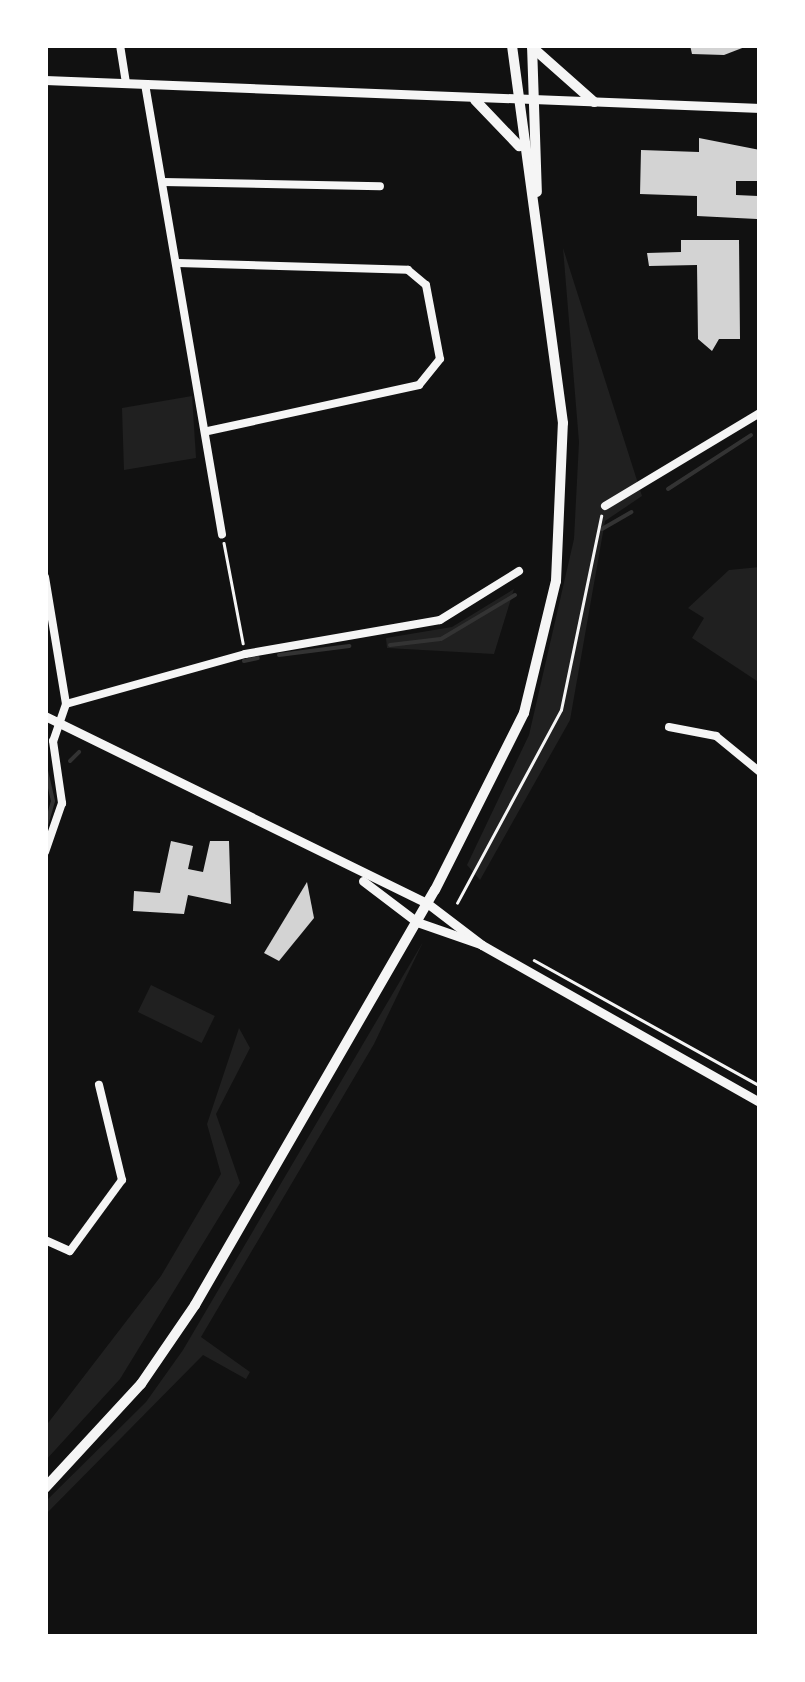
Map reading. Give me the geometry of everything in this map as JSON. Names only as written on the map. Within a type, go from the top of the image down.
[{"type":"main road","points":[[512,45],[520,147],[537,198]]},
{"type":"main road","points":[[45,1488],[141,1384],[195,1305],[428,903],[524,713],[556,582],[563,424],[537,198],[538,102],[532,46]]},
{"type":"main road","points":[[532,46],[594,102]]},
{"type":"main road","points":[[476,100],[520,147]]},
{"type":"street","points":[[120,45],[126,84]]},
{"type":"street","points":[[45,80],[476,100],[760,108]]},
{"type":"street","points":[[146,84],[208,431],[222,534]]},
{"type":"street","points":[[163,182],[380,186]]},
{"type":"street","points":[[178,263],[408,270],[426,285],[440,360],[418,385],[208,431]]},
{"type":"street","points":[[606,506],[760,414]]},
{"type":"street","points":[[66,704],[245,654],[440,620],[519,571]]},
{"type":"street","points":[[45,577],[66,704],[58,721],[62,803],[45,852]]},
{"type":"street","points":[[45,716],[356,875],[428,903],[482,945],[760,1102]]},
{"type":"street","points":[[669,727],[716,736],[760,772]]},
{"type":"street","points":[[356,875],[417,922],[482,945]]},
{"type":"street","points":[[45,1240],[70,1251],[122,1180],[100,1084]]},
{"type":"path","points":[[457,913],[561,710],[606,506]]},
{"type":"path","points":[[222,534],[245,654]]},
{"type":"path","points":[[526,956],[760,1086]]},
{"type":"shaded area","points":[[563,248],[642,496],[605,521],[570,720],[480,880],[467,865],[529,735],[574,539],[579,442]]},
{"type":"shaded area","points":[[192,396],[196,458],[124,470],[122,408]]},
{"type":"shaded area","points":[[760,567],[760,683],[692,638],[704,618],[688,608],[729,570]]},
{"type":"shaded area","points":[[514,589],[494,654],[387,648],[386,638],[452,627]]},
{"type":"shaded area","points":[[423,942],[374,1044],[201,1337],[250,1372],[246,1379],[203,1355],[45,1515],[45,1502],[146,1402],[183,1350]]},
{"type":"shaded area","points":[[151,985],[215,1016],[202,1043],[138,1012]]},
{"type":"shaded area","points":[[239,1028],[250,1048],[216,1114],[240,1183],[120,1379],[45,1461],[45,1427],[161,1276],[221,1174],[207,1124]]},
{"type":"building","points":[[690,45],[750,45],[724,55],[692,54]]},
{"type":"building","points":[[699,138],[760,150],[760,181],[736,181],[736,195],[758,196],[757,219],[697,216],[697,196],[640,194],[641,150],[699,152]]},
{"type":"building","points":[[681,240],[739,240],[740,339],[719,339],[712,351],[698,339],[697,265],[649,266],[647,253],[681,252]]},
{"type":"building","points":[[171,841],[193,846],[188,869],[203,872],[210,841],[229,841],[231,904],[188,895],[184,914],[133,911],[134,891],[160,893]]},
{"type":"building","points":[[307,882],[314,918],[279,961],[264,953]]},
{"type":"waterway","points":[[668,489],[751,435]]},
{"type":"waterway","points":[[602,529],[631,512]]},
{"type":"waterway","points":[[390,645],[441,639],[515,595]]},
{"type":"waterway","points":[[279,655],[349,646]]},
{"type":"waterway","points":[[244,661],[258,658]]},
{"type":"waterway","points":[[70,761],[79,752]]},
{"type":"waterway","points":[[45,829],[53,801],[46,770]]}]
